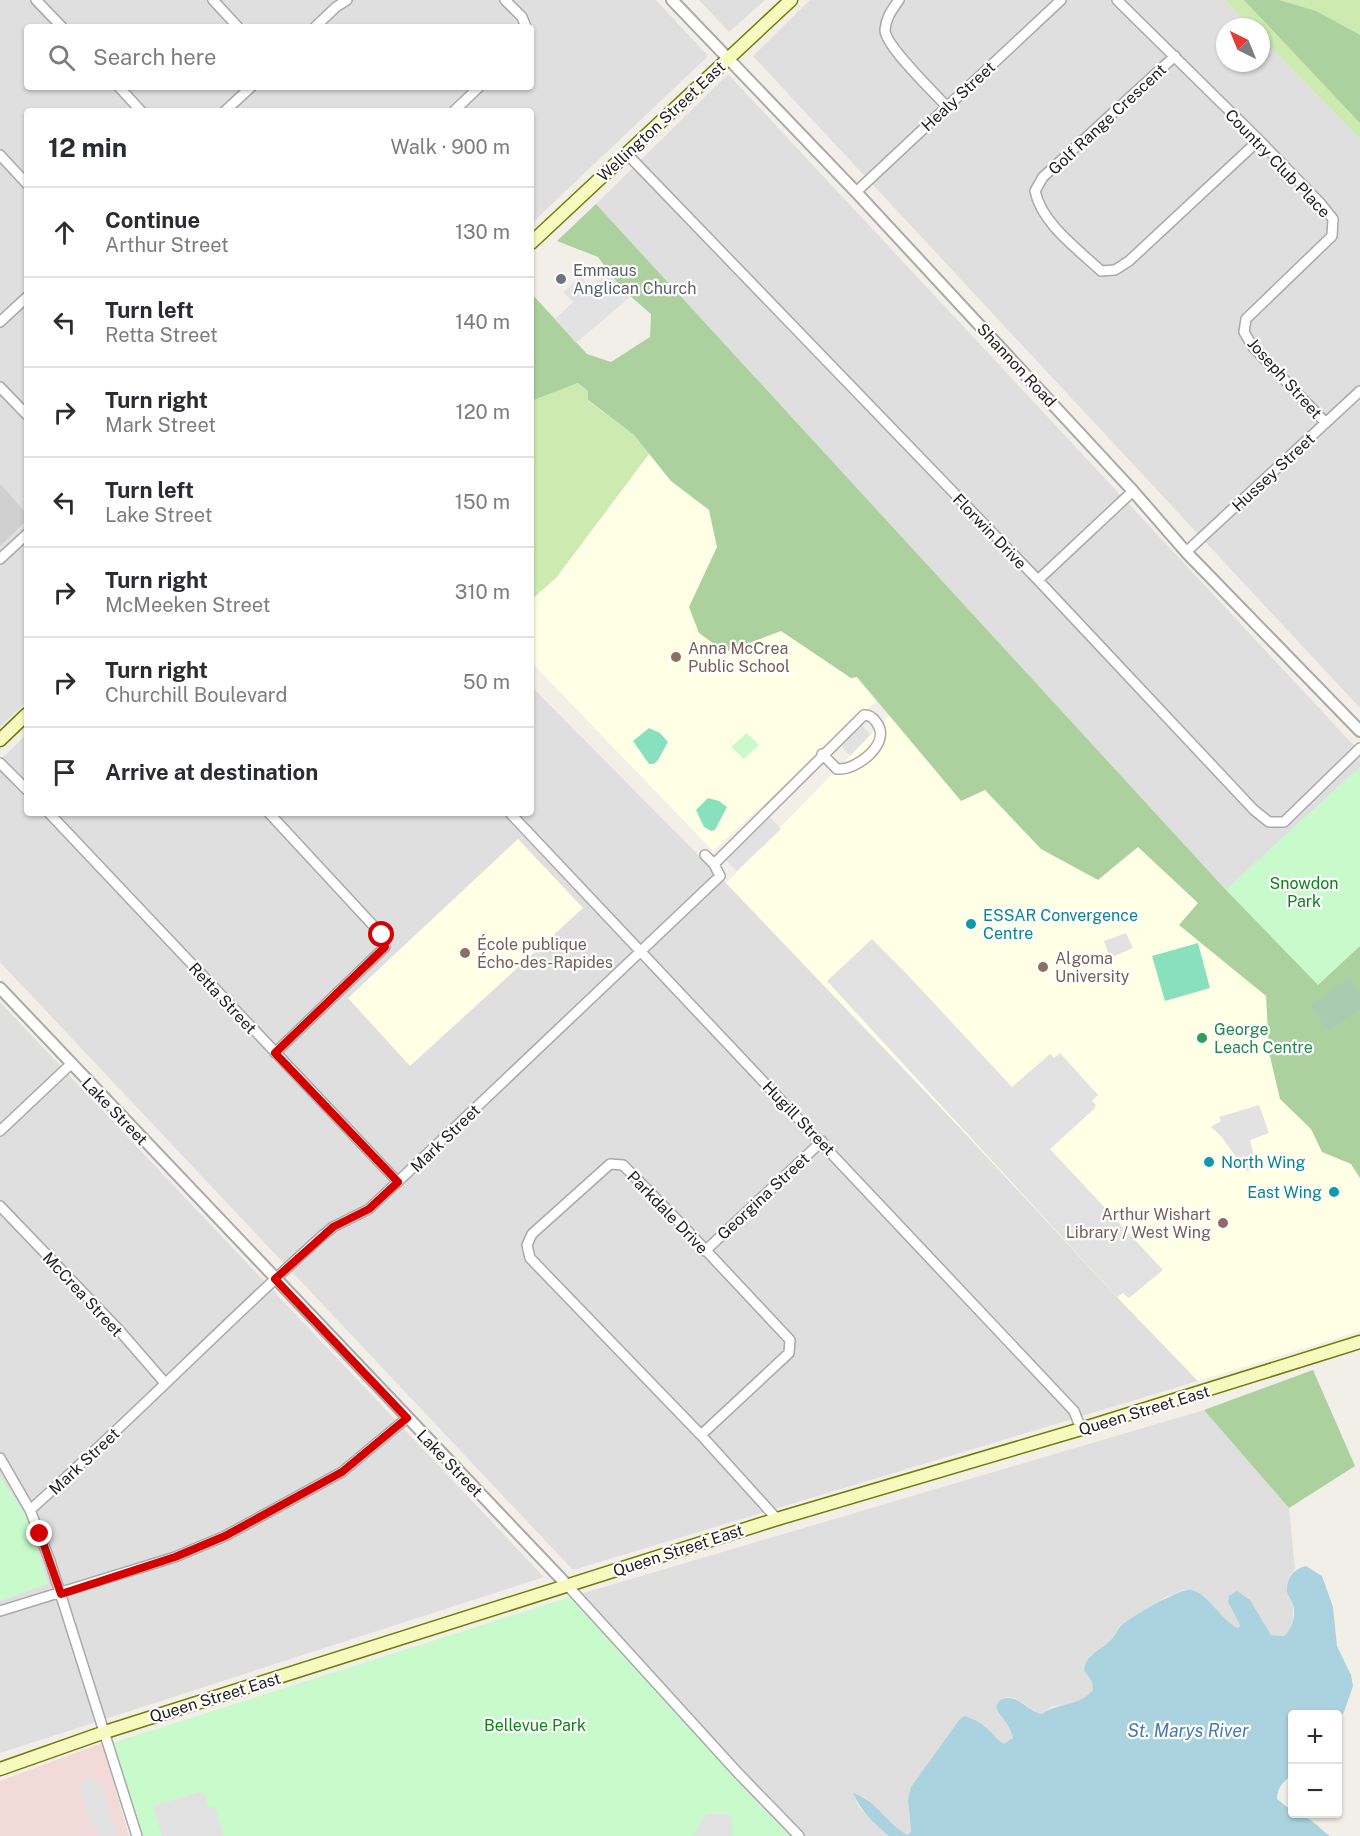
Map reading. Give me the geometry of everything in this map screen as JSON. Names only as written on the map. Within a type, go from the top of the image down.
[{"type":"main road","name":"Wellington Street East","points":[[534,240],[791,0]]},
{"type":"main road","points":[[0,740],[24,717]]},
{"type":"main road","name":"Queen Street East","points":[[0,1769],[105,1732],[777,1519],[1081,1429],[1360,1342]]},
{"type":"street","points":[[36,0],[59,24]]},
{"type":"street","points":[[213,0],[235,24]]},
{"type":"street","points":[[318,24],[336,7],[348,0]]},
{"type":"street","points":[[505,0],[522,17],[525,24]]},
{"type":"street","name":"Shannon Road","points":[[672,0],[856,192],[1133,491],[1186,552],[1360,731]]},
{"type":"street","points":[[899,0],[887,18],[885,33],[892,47],[948,107]]},
{"type":"street","name":"Healy Street","points":[[856,192],[1061,0]]},
{"type":"street","name":"Country Club Place","points":[[1117,0],[1259,140],[1333,219],[1332,236],[1246,319],[1244,332]]},
{"type":"street","name":"Golf Range Crescent","points":[[1175,56],[1043,177],[1035,191],[1038,204],[1058,230],[1101,271],[1115,270],[1129,261],[1259,140]]},
{"type":"street","points":[[121,90],[138,108]]},
{"type":"street","points":[[228,108],[247,90]]},
{"type":"street","points":[[457,108],[477,90]]},
{"type":"street","name":"Florwin Drive","points":[[627,154],[1038,580],[1254,810],[1269,822],[1284,822],[1360,748]]},
{"type":"street","points":[[0,155],[24,181]]},
{"type":"street","points":[[0,322],[24,300]]},
{"type":"street","name":"Joseph Street","points":[[1244,332],[1253,347],[1326,423]]},
{"type":"street","points":[[0,387],[24,412]]},
{"type":"street","name":"Hussey Street","points":[[1186,552],[1360,391]]},
{"type":"street","points":[[1038,580],[1133,491]]},
{"type":"street","points":[[0,559],[24,537]]},
{"type":"street","points":[[705,855],[714,864],[822,754],[864,715],[874,720],[881,730],[878,746],[851,769],[837,769],[822,754]]},
{"type":"street","points":[[0,763],[24,787]]},
{"type":"street","name":"Retta Street","points":[[52,816],[398,1182]]},
{"type":"street","points":[[272,816],[382,935],[385,947],[275,1053]]},
{"type":"street","name":"Hugill Street","points":[[513,816],[822,1141],[1074,1411],[1081,1429]]},
{"type":"street","name":"Mark Street","points":[[30,1509],[97,1451],[165,1383],[333,1227],[369,1209],[398,1182],[720,876],[714,864]]},
{"type":"street","name":"Lake Street","points":[[0,988],[567,1585],[738,1773],[799,1836]]},
{"type":"street","points":[[0,1131],[71,1064]]},
{"type":"street","name":"Georgina Street","points":[[705,1251],[822,1141]]},
{"type":"street","name":"Parkdale Drive","points":[[701,1435],[789,1353],[790,1340],[623,1166],[610,1164],[532,1234],[527,1245],[531,1257],[701,1435],[777,1519]]},
{"type":"street","name":"McCrea Street","points":[[0,1206],[119,1330],[165,1383]]},
{"type":"street","points":[[0,1611],[175,1557],[225,1536],[342,1472],[407,1418]]},
{"type":"street","points":[[0,1458],[30,1509],[61,1594],[137,1836]]},
{"type":"shaded area","points":[[0,0],[656,0],[708,56],[534,221],[534,108],[24,108],[24,704],[0,727]]},
{"type":"shaded area","points":[[699,0],[765,0],[729,32]]},
{"type":"shaded area","points":[[810,0],[1225,0],[1242,18],[1216,18],[1216,72],[1270,72],[1270,46],[1360,139],[1360,708],[753,56]]},
{"type":"shaded area","points":[[728,74],[1360,752],[1360,767],[1226,890],[596,204]]},
{"type":"shaded area","points":[[609,273],[630,297],[576,343],[555,319],[573,302],[563,292],[581,277],[590,287]]},
{"type":"shaded area","name":"Anna McCrea Public School","points":[[649,454],[671,481],[709,510],[717,547],[689,607],[726,652],[781,630],[851,678],[856,677],[876,701],[713,851],[534,665],[534,597],[556,578]]},
{"type":"shaded area","points":[[0,484],[24,511],[24,523],[0,546]]},
{"type":"shaded area","name":"Algoma University","points":[[969,634],[1360,1051],[1360,1331],[1198,1381],[726,883]]},
{"type":"shaded area","points":[[534,689],[726,883],[1198,1381],[573,1570],[0,962],[0,760],[24,737],[24,816],[534,816]]},
{"type":"shaded area","points":[[860,722],[870,735],[850,756],[838,742]]},
{"type":"shaded area","points":[[768,815],[781,829],[737,871],[724,858]]},
{"type":"shaded area","name":"École publique Écho-des-Rapides","points":[[518,839],[583,908],[410,1066],[348,998]]},
{"type":"shaded area","points":[[1126,933],[1133,948],[1110,958],[1104,941]]},
{"type":"shaded area","points":[[872,939],[1012,1087],[1050,1054],[1054,1058],[1060,1053],[1098,1095],[1092,1101],[1096,1105],[1094,1109],[1050,1149],[1163,1270],[1129,1298],[1123,1293],[1117,1297],[827,981]]},
{"type":"shaded area","points":[[1349,978],[1360,994],[1360,1010],[1328,1031],[1310,1005]]},
{"type":"shaded area","points":[[0,1002],[544,1577],[0,1753],[0,1601],[47,1583],[26,1515],[0,1477]]},
{"type":"shaded area","points":[[1259,1105],[1269,1133],[1250,1140],[1257,1167],[1246,1171],[1221,1136],[1211,1127],[1221,1121],[1219,1117]]},
{"type":"shaded area","points":[[1204,1410],[1289,1508],[1295,1569],[1291,1574],[1288,1596],[1293,1603],[1293,1623],[1290,1631],[1284,1636],[1271,1635],[1250,1600],[1228,1602],[1239,1623],[1238,1628],[1228,1623],[1209,1602],[1192,1590],[1184,1590],[1166,1597],[1119,1627],[1113,1639],[1090,1656],[1084,1670],[1092,1682],[1093,1690],[1085,1698],[1069,1705],[1052,1706],[1042,1714],[1015,1698],[1007,1697],[1000,1700],[996,1707],[999,1714],[1011,1726],[1013,1739],[1004,1745],[996,1740],[985,1726],[908,1800],[911,1831],[908,1835],[898,1830],[865,1797],[854,1794],[858,1806],[889,1836],[804,1836],[570,1597]]},
{"type":"shaded area","points":[[102,1743],[129,1836],[0,1836],[0,1781]]},
{"type":"shaded area","points":[[90,1776],[93,1783],[100,1781],[117,1836],[99,1836],[96,1826],[92,1827],[79,1789],[83,1786],[81,1779]]},
{"type":"shaded area","points":[[203,1791],[209,1808],[215,1807],[224,1836],[162,1836],[153,1806]]},
{"type":"shaded area","points":[[706,1814],[728,1814],[732,1819],[732,1836],[693,1836]]},
{"type":"green space","points":[[1225,0],[1360,0],[1360,139],[1270,46],[1270,18],[1242,18]]},
{"type":"green space","points":[[1244,0],[1279,0],[1316,11],[1360,35],[1360,123],[1270,28],[1270,18],[1261,18]]},
{"type":"green space","points":[[596,204],[1226,890],[1333,929],[1360,925],[1360,1178],[1351,1164],[1322,1152],[1311,1129],[1280,1099],[1269,1052],[1266,996],[1179,925],[1198,903],[1138,847],[1098,880],[1041,849],[985,790],[961,801],[857,677],[851,678],[781,631],[725,652],[699,633],[689,607],[717,547],[709,510],[671,481],[634,435],[588,400],[588,391],[578,383],[534,400],[534,296],[587,354],[611,362],[650,337],[651,314],[622,289],[598,257],[557,241]]},
{"type":"green space","points":[[578,383],[588,391],[588,401],[634,435],[649,454],[556,578],[534,597],[534,400]]},
{"type":"green space","points":[[649,728],[660,733],[668,742],[654,764],[649,764],[633,741]]},
{"type":"green space","points":[[747,733],[759,745],[744,759],[731,747]]},
{"type":"green space","name":"Snowdon Park","points":[[1360,767],[1360,946],[1318,985],[1226,890]]},
{"type":"green space","points":[[708,798],[719,801],[727,807],[715,830],[711,831],[704,827],[696,810]]},
{"type":"green space","points":[[1198,943],[1210,988],[1165,1001],[1152,956]]},
{"type":"green space","points":[[1313,1370],[1355,1466],[1289,1508],[1204,1410]]},
{"type":"green space","points":[[0,1477],[26,1515],[48,1584],[0,1601]]},
{"type":"green space","name":"Bellevue Park","points":[[570,1597],[804,1836],[137,1836],[109,1744]]},
{"type":"water","name":"St. Marys River","points":[[1306,1566],[1322,1576],[1333,1607],[1337,1646],[1351,1675],[1353,1686],[1342,1716],[1342,1710],[1288,1710],[1288,1778],[1280,1788],[1277,1799],[1288,1808],[1288,1818],[1309,1819],[1330,1836],[889,1836],[868,1817],[856,1800],[853,1793],[869,1801],[908,1835],[911,1831],[908,1800],[911,1787],[960,1719],[965,1716],[978,1721],[1004,1744],[1013,1738],[996,1707],[1000,1700],[1012,1698],[1042,1714],[1055,1707],[1080,1700],[1093,1690],[1092,1682],[1084,1670],[1091,1656],[1111,1640],[1127,1621],[1156,1603],[1186,1590],[1192,1590],[1204,1597],[1238,1628],[1239,1623],[1228,1602],[1229,1596],[1237,1591],[1250,1600],[1271,1635],[1284,1636],[1292,1626],[1294,1617],[1294,1608],[1288,1596],[1287,1585],[1290,1577],[1298,1569]]},
{"type":"place","name":"Emmaus Anglican Church","points":[[561,279]]},
{"type":"place","name":"Anna McCrea Public School","points":[[676,657]]},
{"type":"place","name":"ESSAR Convergence Centre","points":[[971,924]]},
{"type":"place","name":"École publique Écho-des-Rapides","points":[[465,953]]},
{"type":"place","name":"Algoma University","points":[[1043,967]]},
{"type":"place","name":"George Leach Centre","points":[[1202,1038]]},
{"type":"place","name":"North Wing","points":[[1209,1162]]},
{"type":"place","name":"East Wing","points":[[1334,1192]]},
{"type":"place","name":"Arthur Wishart Library / West Wing","points":[[1223,1223]]},
{"type":"route","points":[[40,1534],[61,1594],[175,1557],[225,1536],[342,1472],[407,1418],[275,1279],[333,1227],[369,1209],[398,1182],[275,1053],[385,947],[382,935]]}]
